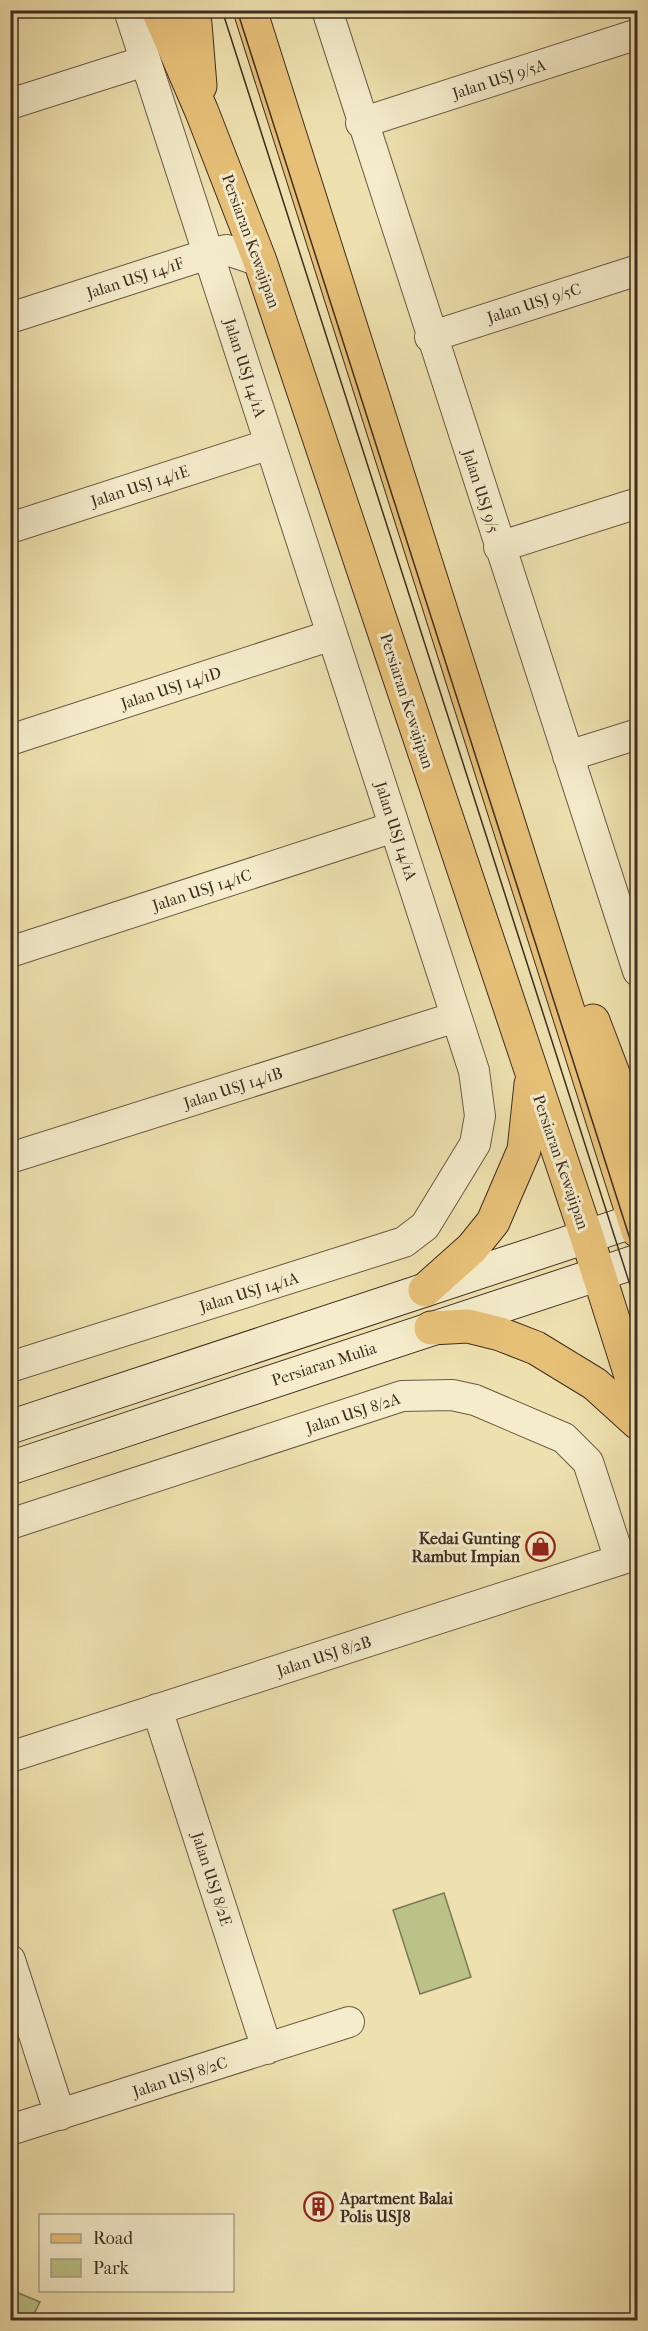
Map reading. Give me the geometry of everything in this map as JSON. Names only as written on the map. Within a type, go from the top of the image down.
[{"type":"main road","name":"Persiaran Kewajipan","points":[[158,10],[202,112],[260,261],[587,1237],[638,1398]]},
{"type":"main road","points":[[190,10],[195,24],[202,112]]},
{"type":"main road","points":[[10,1427],[587,1237],[636,1226],[250,10]]},
{"type":"main road","points":[[260,42],[266,10]]},
{"type":"main road","points":[[520,858],[578,982],[638,1139]]},
{"type":"main road","points":[[425,1290],[472,1248],[493,1222],[524,1150],[532,1075]]},
{"type":"main road","name":"Persiaran Mulia","points":[[10,1468],[638,1261]]},
{"type":"main road","points":[[431,1328],[468,1326],[500,1334],[536,1348],[595,1384],[638,1423]]},
{"type":"street","name":"Jalan USJ 14/1A","points":[[10,1367],[367,1256],[404,1242],[425,1226],[475,1144],[480,1116],[474,1071],[129,10]]},
{"type":"street","name":"Jalan USJ 9/5","points":[[327,10],[430,337],[638,971]]},
{"type":"street","name":"Jalan USJ 9/5A","points":[[362,123],[638,34]]},
{"type":"street","points":[[10,104],[146,61]]},
{"type":"street","name":"Jalan USJ 14/1F","points":[[10,318],[208,254],[227,250],[260,261]]},
{"type":"street","name":"Jalan USJ 9/5C","points":[[430,337],[638,270]]},
{"type":"street","name":"Jalan USJ 14/1E","points":[[10,528],[270,444]]},
{"type":"street","points":[[499,547],[638,502]]},
{"type":"street","name":"Jalan USJ 14/1D","points":[[10,740],[332,635]]},
{"type":"street","points":[[568,756],[638,734]]},
{"type":"street","name":"Jalan USJ 14/1C","points":[[10,952],[394,827]]},
{"type":"street","name":"Jalan USJ 14/1B","points":[[10,1158],[456,1017]]},
{"type":"street","name":"Jalan USJ 8/2A","points":[[10,1524],[402,1396],[452,1395],[475,1400],[564,1438],[588,1462],[629,1557]]},
{"type":"street","name":"Jalan USJ 8/2B","points":[[10,1757],[629,1557]]},
{"type":"street","name":"Jalan USJ 8/2E","points":[[157,1710],[267,2049]]},
{"type":"street","points":[[10,1960],[60,2115]]},
{"type":"street","name":"Jalan USJ 8/2C","points":[[10,2130],[349,2022]]},
{"type":"green space","points":[[444,1893],[471,1977],[420,1994],[393,1910]]},
{"type":"green space","points":[[11,2290],[40,2302],[31,2320],[11,2320]]},
{"type":"tram line","points":[[222,10],[638,1310]]},
{"type":"tram line","points":[[237,10],[638,1264]]},
{"type":"place","name":"Kedai Gunting Rambut Impian","points":[[541,1547]]},
{"type":"place","name":"Apartment Balai Polis USJ8","points":[[319,2207]]}]
